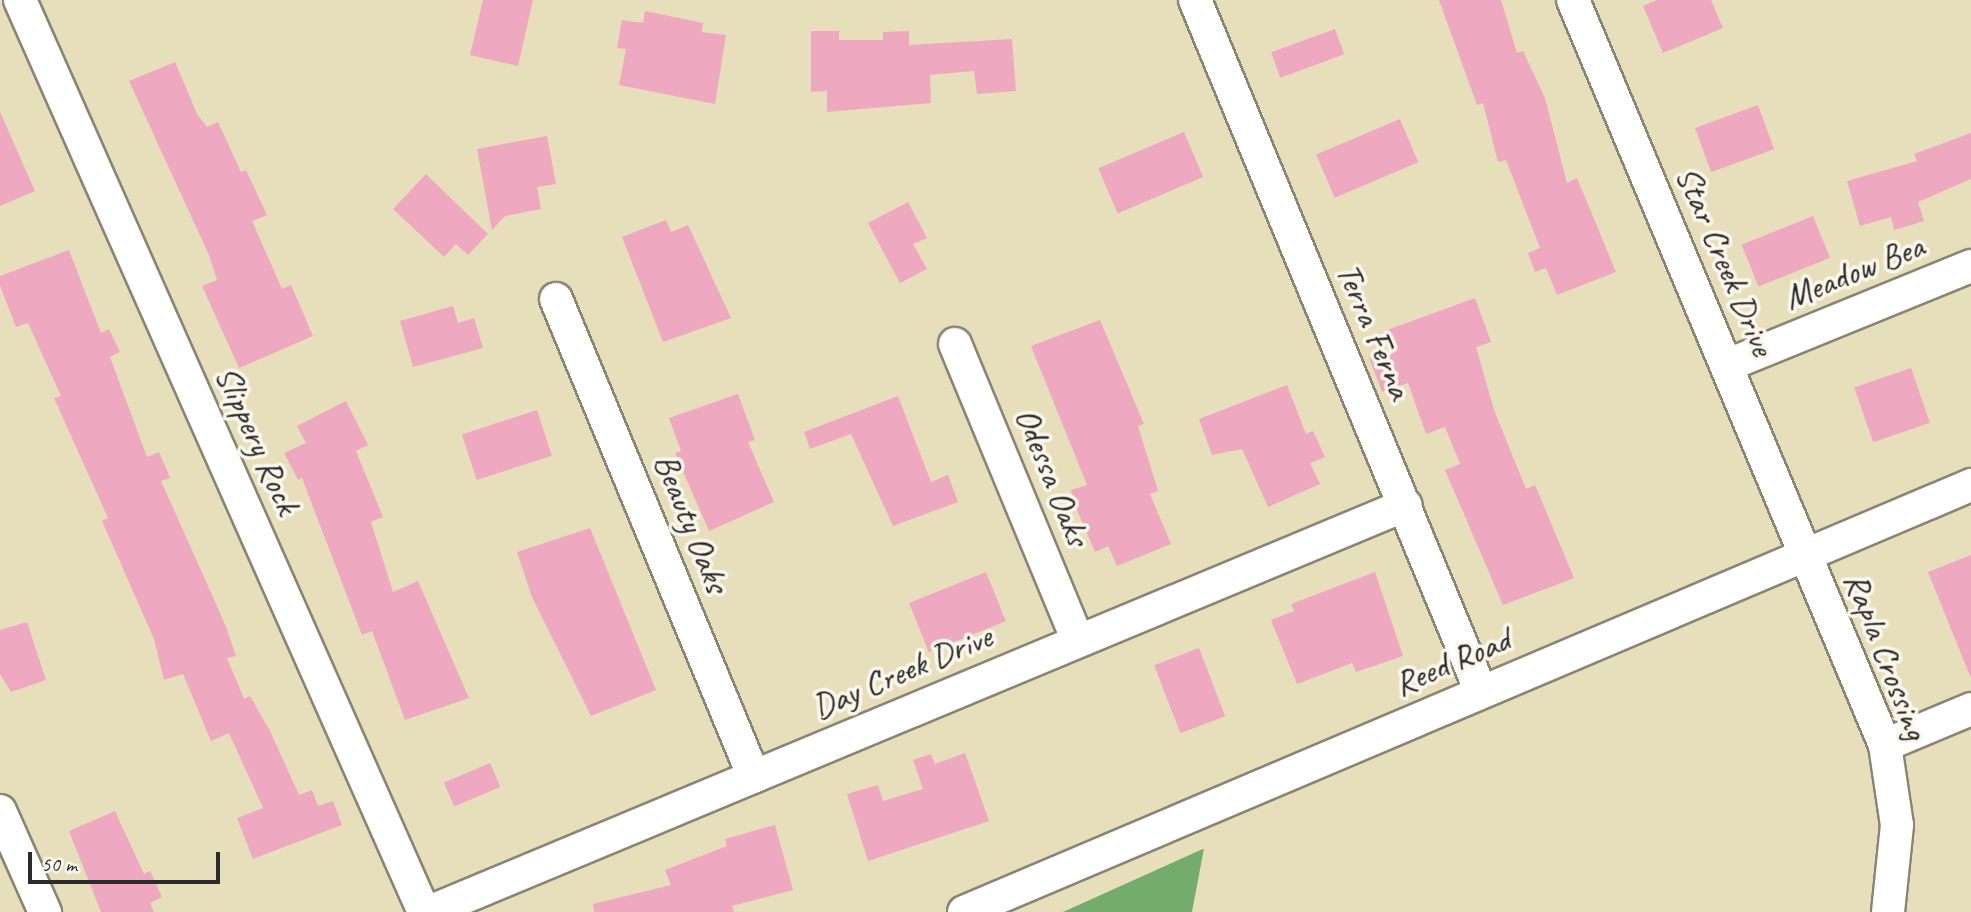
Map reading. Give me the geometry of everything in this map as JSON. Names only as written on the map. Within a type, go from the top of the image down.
[{"type":"street","name":"Slippery Rock","points":[[20,0],[427,912]]},
{"type":"street","name":"Terra Ferna","points":[[1195,0],[1406,505],[1481,692]]},
{"type":"street","name":"Star Creek Drive","points":[[1573,0],[1728,365],[1804,554]]},
{"type":"street","name":"Meadow Bea","points":[[1728,365],[1971,266]]},
{"type":"street","name":"Beauty Oaks","points":[[556,299],[754,777]]},
{"type":"street","name":"Odessa Oaks","points":[[955,344],[1077,639]]},
{"type":"street","name":"Reed Road","points":[[964,912],[1971,485]]},
{"type":"street","name":"Day Creek Drive","points":[[427,912],[754,777],[1077,639],[1406,505]]},
{"type":"street","name":"Rapla Crossing","points":[[1804,554],[1885,745],[1897,825],[1888,912]]},
{"type":"street","points":[[1885,745],[1971,709]]},
{"type":"street","points":[[0,811],[44,912]]},
{"type":"green space","points":[[1204,848],[1192,912],[1063,912]]},
{"type":"building","points":[[483,0],[533,0],[518,66],[470,55]]},
{"type":"building","points":[[1439,0],[1501,0],[1517,53],[1523,51],[1545,98],[1567,183],[1577,178],[1616,272],[1557,295],[1546,268],[1535,272],[1528,253],[1540,248],[1506,160],[1498,162],[1483,103],[1477,105]]},
{"type":"building","points":[[1657,0],[1711,0],[1723,28],[1663,53],[1643,6]]},
{"type":"building","points":[[645,11],[703,23],[702,32],[726,35],[715,104],[619,85],[626,49],[617,48],[622,20],[643,23]]},
{"type":"building","points":[[1335,29],[1344,54],[1280,78],[1271,52]]},
{"type":"building","points":[[811,31],[839,31],[839,40],[883,40],[883,32],[909,31],[909,45],[1012,39],[1016,91],[977,94],[974,71],[930,75],[931,103],[827,112],[827,91],[811,92]]},
{"type":"building","points":[[175,62],[197,114],[207,127],[218,122],[241,172],[246,170],[267,215],[252,221],[282,289],[291,285],[313,336],[239,368],[202,286],[217,280],[209,255],[129,81]]},
{"type":"building","points":[[1758,105],[1774,149],[1711,172],[1695,128]]},
{"type":"building","points":[[0,112],[35,191],[0,206]]},
{"type":"building","points":[[1400,119],[1418,162],[1335,198],[1316,155]]},
{"type":"building","points":[[1184,132],[1203,177],[1118,213],[1098,168]]},
{"type":"building","points":[[1971,133],[1971,179],[1918,202],[1924,221],[1894,230],[1891,217],[1860,226],[1847,181],[1917,161],[1914,154]]},
{"type":"building","points":[[547,136],[556,184],[537,187],[541,209],[505,216],[492,230],[477,149]]},
{"type":"building","points":[[426,174],[488,234],[468,255],[456,244],[444,257],[393,209]]},
{"type":"building","points":[[908,202],[927,238],[913,244],[927,269],[900,283],[868,223]]},
{"type":"building","points":[[1813,216],[1830,258],[1758,287],[1742,245]]},
{"type":"building","points":[[666,220],[671,232],[688,225],[731,318],[663,342],[622,237]]},
{"type":"building","points":[[69,250],[101,333],[109,329],[120,352],[110,357],[147,457],[159,452],[170,478],[161,481],[225,624],[236,656],[227,658],[244,699],[250,696],[270,731],[299,795],[312,790],[318,806],[333,801],[342,825],[253,859],[237,818],[263,808],[229,733],[211,741],[183,674],[164,680],[154,639],[102,521],[108,518],[54,398],[61,396],[28,323],[16,327],[0,286],[0,276]]},
{"type":"building","points":[[1475,298],[1491,342],[1476,347],[1494,410],[1526,489],[1535,485],[1574,578],[1503,605],[1445,470],[1460,464],[1445,427],[1426,434],[1408,383],[1382,392],[1369,358],[1394,349],[1387,330]]},
{"type":"building","points":[[453,306],[458,323],[474,318],[483,348],[413,367],[400,321]]},
{"type":"building","points":[[1100,320],[1144,424],[1138,426],[1158,491],[1150,494],[1171,544],[1117,566],[1108,546],[1095,552],[1077,510],[1071,490],[1087,485],[1031,346]]},
{"type":"building","points":[[1911,368],[1930,423],[1873,442],[1854,388]]},
{"type":"building","points":[[1287,385],[1306,434],[1313,431],[1325,457],[1310,463],[1320,484],[1268,507],[1242,449],[1212,455],[1199,419]]},
{"type":"building","points":[[738,394],[755,440],[748,442],[774,502],[709,531],[675,453],[681,451],[669,418]]},
{"type":"building","points":[[898,396],[931,482],[948,475],[958,502],[893,526],[851,434],[810,449],[804,432]]},
{"type":"building","points":[[346,401],[368,445],[356,451],[383,517],[371,522],[393,592],[418,581],[469,698],[405,720],[372,631],[362,635],[302,478],[298,480],[284,453],[306,443],[297,426]]},
{"type":"building","points":[[537,410],[552,456],[477,480],[462,434]]},
{"type":"building","points":[[590,528],[656,690],[591,716],[532,597],[517,552]]},
{"type":"building","points":[[1971,555],[1971,676],[1970,676],[1928,572]]},
{"type":"building","points":[[986,572],[1006,621],[929,652],[909,603]]},
{"type":"building","points":[[1375,572],[1403,656],[1356,672],[1352,663],[1297,684],[1271,620],[1294,611],[1291,604]]},
{"type":"building","points":[[27,622],[46,680],[11,692],[0,674],[0,630]]},
{"type":"building","points":[[1199,648],[1225,716],[1180,733],[1154,665]]},
{"type":"building","points":[[965,753],[989,821],[868,861],[847,794],[878,785],[883,801],[923,789],[913,760],[931,754],[935,764]]},
{"type":"building","points":[[490,763],[500,787],[454,806],[444,783]]},
{"type":"building","points":[[115,811],[144,874],[150,871],[162,897],[150,903],[154,912],[101,912],[69,831]]},
{"type":"building","points":[[775,825],[793,890],[732,906],[734,912],[594,912],[593,904],[671,885],[665,870],[727,846],[725,839]]}]
